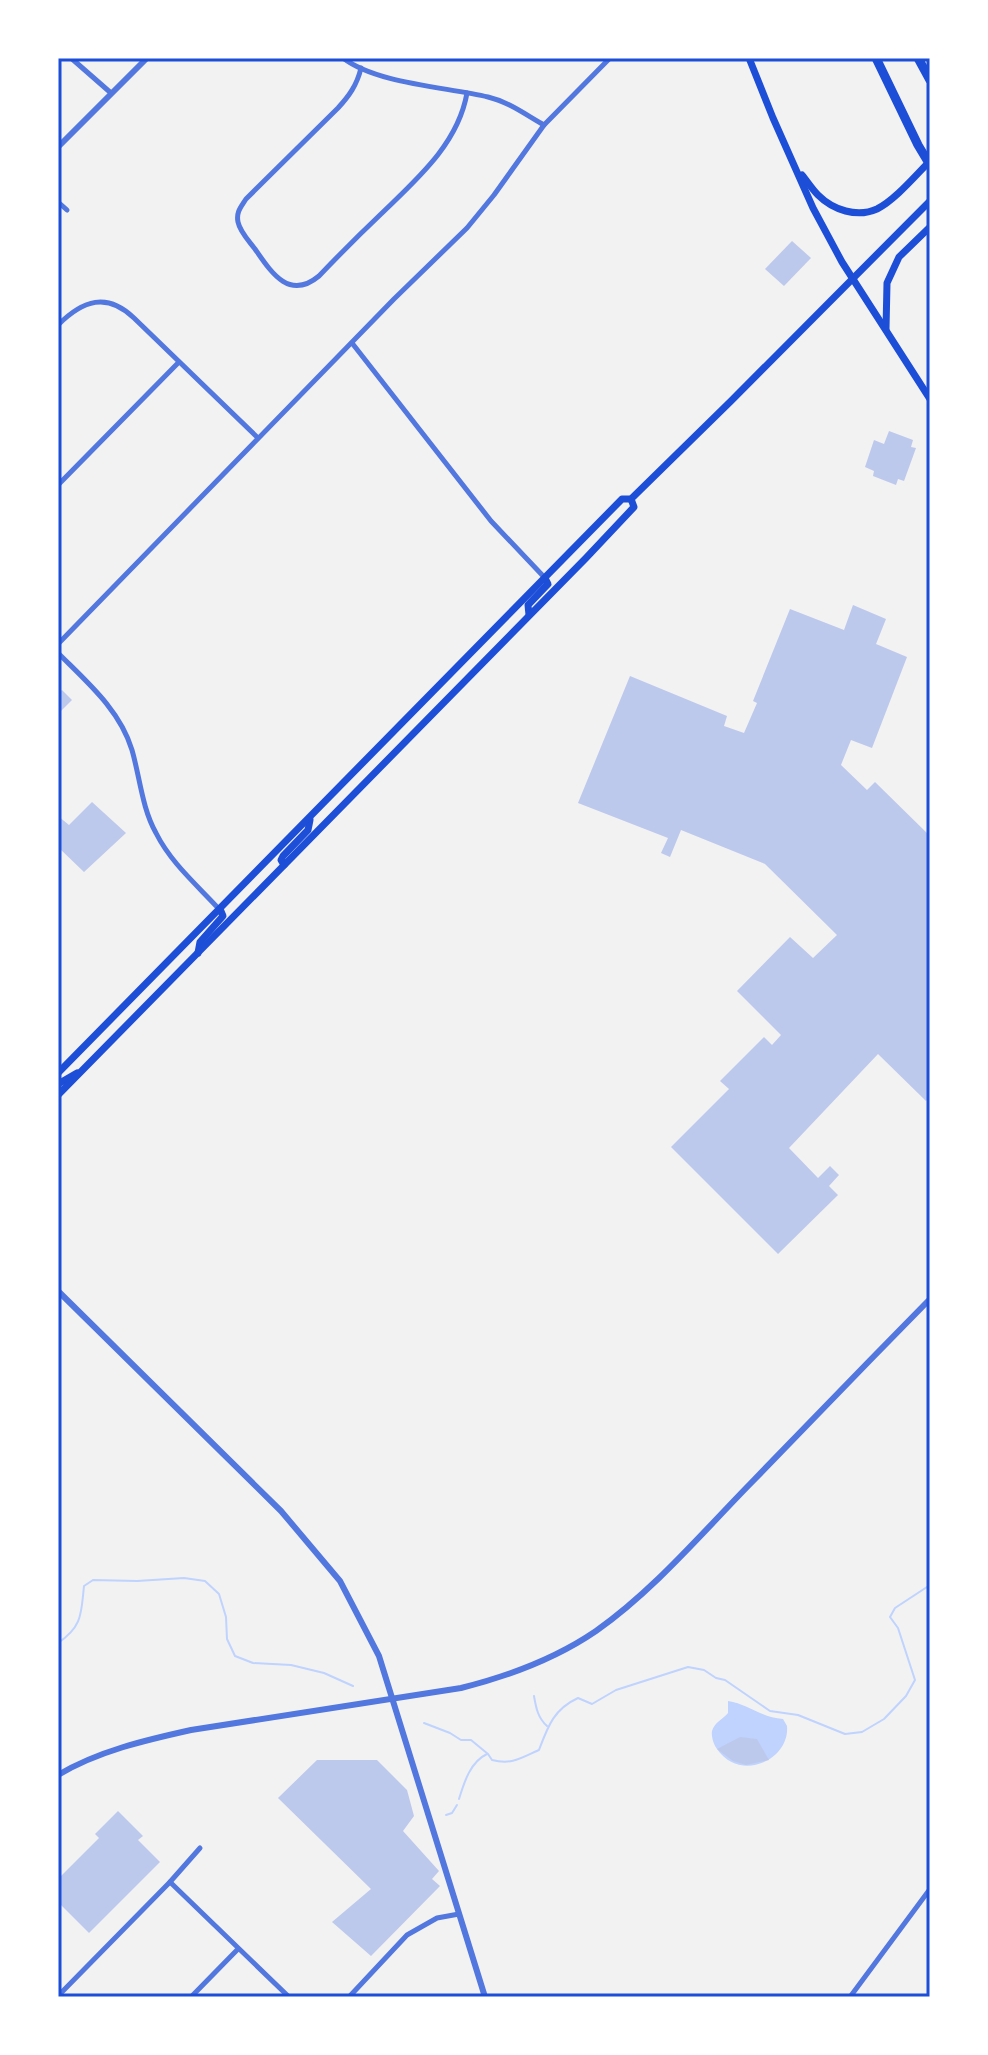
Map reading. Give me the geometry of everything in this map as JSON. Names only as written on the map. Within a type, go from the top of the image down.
[{"type":"highway","points":[[876,58],[918,145],[930,163]]},
{"type":"highway","points":[[918,58],[930,80]]},
{"type":"main road","points":[[749,58],[813,208],[842,262],[930,399]]},
{"type":"main road","points":[[793,164],[818,195],[834,207],[853,212],[876,209],[930,163]]},
{"type":"main road","points":[[58,1073],[622,499],[631,499],[930,201]]},
{"type":"main road","points":[[886,332],[887,283],[899,257],[930,227]]},
{"type":"main road","points":[[58,1095],[634,507],[631,499]]},
{"type":"main road","points":[[529,615],[528,605],[548,584],[545,578]]},
{"type":"main road","points":[[404,721],[417,730]]},
{"type":"main road","points":[[284,865],[281,860],[283,856],[308,830],[310,818]]},
{"type":"main road","points":[[198,953],[200,942],[223,916],[220,909]]},
{"type":"main road","points":[[58,1084],[83,1070]]},
{"type":"street","points":[[71,58],[111,93]]},
{"type":"street","points":[[58,147],[147,58]]},
{"type":"street","points":[[343,58],[361,68],[413,83],[506,103],[544,125]]},
{"type":"street","points":[[58,644],[467,228],[544,125],[610,58]]},
{"type":"street","points":[[361,68],[351,94],[237,211],[241,230],[263,261],[283,282],[292,286],[310,283],[319,276],[430,166],[456,126],[467,93]]},
{"type":"street","points":[[58,202],[67,210]]},
{"type":"street","points":[[58,325],[80,306],[90,302],[126,309],[258,438]]},
{"type":"street","points":[[352,343],[491,521],[545,578]]},
{"type":"street","points":[[58,485],[179,362]]},
{"type":"street","points":[[58,653],[112,709],[132,750],[148,818],[157,836],[177,864],[220,909]]},
{"type":"street","points":[[58,1291],[281,1511],[340,1581],[379,1656],[485,1997]]},
{"type":"street","points":[[58,1775],[95,1757],[149,1739],[461,1688],[489,1681],[552,1656],[595,1631],[650,1587],[930,1299]]},
{"type":"street","points":[[58,1996],[200,1848]]},
{"type":"street","points":[[170,1882],[289,1997]]},
{"type":"street","points":[[850,1997],[930,1889]]},
{"type":"street","points":[[349,1997],[407,1935],[437,1918],[459,1914]]},
{"type":"street","points":[[191,1997],[238,1948]]},
{"type":"water","points":[[728,1701],[783,1719],[787,1726],[781,1749],[762,1763],[750,1766],[738,1765],[727,1759],[717,1749],[712,1731],[728,1713]]},
{"type":"building","points":[[792,241],[811,258],[784,286],[765,269]]},
{"type":"building","points":[[889,431],[913,440],[911,447],[916,448],[904,481],[898,479],[896,485],[873,476],[874,471],[865,467],[874,440],[884,444]]},
{"type":"building","points":[[853,605],[886,619],[876,644],[907,657],[872,748],[851,740],[841,765],[867,790],[875,782],[930,836],[930,1097],[926,1101],[878,1054],[789,1148],[818,1178],[830,1166],[839,1175],[829,1186],[838,1195],[778,1254],[671,1147],[729,1089],[720,1081],[764,1037],[772,1045],[781,1035],[737,991],[790,937],[813,958],[837,935],[765,864],[681,830],[670,857],[661,853],[668,838],[578,803],[630,676],[727,716],[724,726],[744,733],[757,703],[753,701],[790,609],[844,630]]},
{"type":"building","points":[[62,690],[72,700],[58,714],[58,693]]},
{"type":"building","points":[[92,802],[126,833],[84,872],[58,847],[58,816],[69,825]]},
{"type":"building","points":[[740,1737],[757,1739],[769,1760],[746,1765],[733,1761],[717,1749]]},
{"type":"building","points":[[317,1760],[377,1760],[407,1790],[414,1816],[403,1831],[439,1871],[432,1879],[440,1886],[371,1956],[332,1922],[371,1889],[278,1798]]},
{"type":"building","points":[[118,1811],[143,1836],[138,1840],[160,1862],[89,1933],[58,1902],[58,1879],[99,1838],[95,1834]]},
{"type":"waterway","points":[[58,1643],[76,1625],[84,1586],[93,1580],[184,1578],[205,1581],[219,1594],[226,1617],[227,1639],[235,1656],[253,1663],[291,1665],[324,1673],[353,1686]]},
{"type":"waterway","points":[[424,1723],[461,1740],[471,1740],[492,1760],[511,1761],[539,1750],[557,1713],[570,1702],[578,1698],[592,1704],[616,1690],[688,1667],[704,1670],[725,1680],[770,1711],[798,1715],[845,1734],[862,1732],[884,1719],[906,1696],[915,1680],[898,1628],[890,1617],[895,1608],[930,1585]]},
{"type":"waterway","points":[[534,1696],[539,1716],[547,1726]]},
{"type":"waterway","points":[[459,1799],[472,1768],[487,1754]]},
{"type":"waterway","points":[[446,1815],[452,1813],[457,1805]]}]
